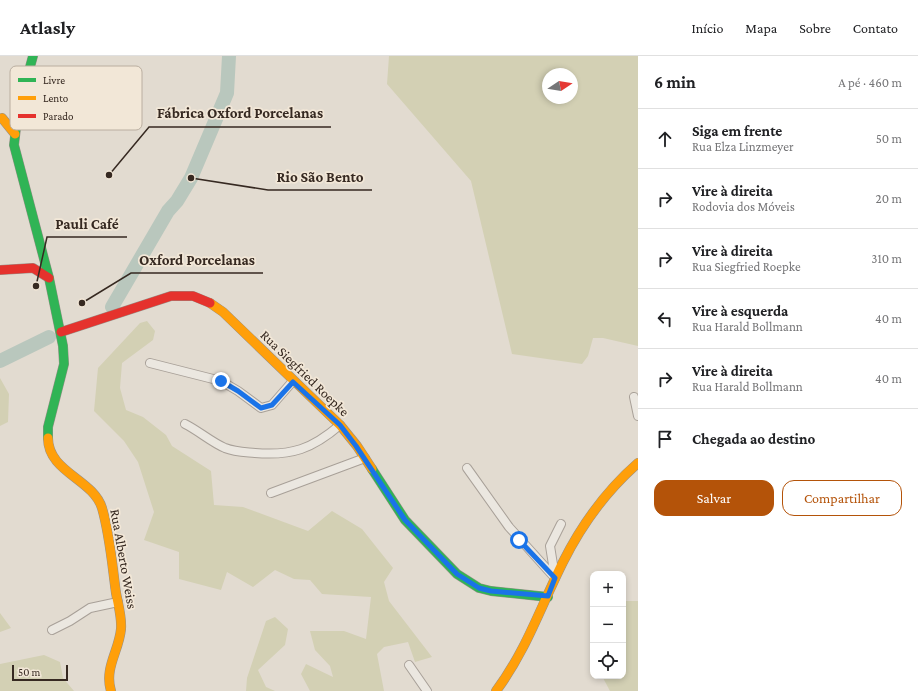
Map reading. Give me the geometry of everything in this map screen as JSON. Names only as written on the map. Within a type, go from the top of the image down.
[{"type":"street","name":"Rua Alberto Weiss","points":[[30,66],[33,56]]},
{"type":"street","points":[[1,118],[10,128]]},
{"type":"street","points":[[12,130],[15,134]]},
{"type":"street","name":"Rua Alberto Weiss","points":[[16,130],[14,145],[49,278],[61,332],[64,364],[48,427],[48,444],[55,460],[92,493],[101,506],[108,532],[118,602],[121,636],[108,671],[108,680],[111,691]]},
{"type":"street","points":[[33,268],[43,256]]},
{"type":"street","points":[[0,270],[33,268],[49,278]]},
{"type":"street","name":"Rua Siegfried Roepke","points":[[61,332],[171,296],[190,294],[207,300],[223,312],[293,382],[340,425],[365,458],[405,520],[457,574],[479,588],[491,591],[548,596]]},
{"type":"street","points":[[150,363],[221,381],[238,391],[261,408],[272,405],[293,382]]},
{"type":"street","points":[[634,397],[638,416]]},
{"type":"street","points":[[185,424],[226,448],[239,452],[273,454],[294,452],[308,447],[340,425]]},
{"type":"street","points":[[271,493],[365,458]]},
{"type":"street","points":[[496,691],[523,653],[555,578],[590,514],[618,482],[638,463]]},
{"type":"street","points":[[467,468],[509,527],[555,578]]},
{"type":"street","points":[[555,578],[550,546],[561,524]]},
{"type":"street","points":[[52,630],[70,621],[90,608],[118,602]]},
{"type":"street","points":[[410,665],[427,691]]},
{"type":"shaded area","points":[[389,56],[638,56],[638,346],[603,338],[593,338],[588,356],[582,364],[512,354],[471,181],[387,84]]},
{"type":"shaded area","points":[[147,321],[155,331],[153,340],[122,363],[120,388],[126,410],[143,417],[166,435],[172,446],[211,471],[214,505],[243,507],[308,531],[332,511],[362,529],[393,568],[384,582],[389,601],[432,657],[415,662],[408,642],[384,647],[377,654],[384,691],[310,691],[301,674],[306,664],[333,677],[330,666],[315,650],[310,631],[344,631],[366,639],[371,597],[322,594],[310,580],[294,579],[275,570],[253,587],[227,572],[221,590],[179,579],[179,552],[144,540],[154,512],[138,462],[124,441],[94,411],[98,368],[140,323]]},
{"type":"shaded area","points":[[0,378],[9,394],[8,422],[0,426]]},
{"type":"shaded area","points":[[626,601],[638,601],[638,691],[610,691],[604,679],[626,679]]},
{"type":"shaded area","points":[[0,613],[11,628],[0,632]]},
{"type":"shaded area","points":[[275,617],[288,629],[285,645],[258,670],[266,687],[275,691],[246,691],[247,678],[266,621]]},
{"type":"shaded area","points":[[44,655],[60,662],[63,678],[74,691],[0,691],[0,664]]},
{"type":"waterway","points":[[112,307],[168,211],[177,201],[191,178],[227,93],[229,56]]},
{"type":"waterway","points":[[0,361],[49,337]]},
{"type":"traffic: fast","points":[[30,66],[33,56]]},
{"type":"traffic: fast","points":[[16,130],[14,145],[49,278],[63,346],[64,364],[48,427],[48,438]]},
{"type":"traffic: fast","points":[[372,469],[405,520],[457,574],[479,588],[491,591],[548,597]]},
{"type":"traffic: slow","points":[[2,118],[10,128]]},
{"type":"traffic: slow","points":[[12,130],[15,134]]},
{"type":"traffic: slow","points":[[210,303],[223,312],[340,425],[357,446],[372,469]]},
{"type":"traffic: slow","points":[[48,438],[50,450],[55,459],[97,498],[105,519],[121,624],[120,637],[109,675],[111,691]]},
{"type":"traffic: slow","points":[[496,691],[507,676],[525,644],[563,562],[578,534],[615,485],[638,463]]},
{"type":"traffic: jam","points":[[0,270],[33,268],[49,278]]},
{"type":"traffic: jam","points":[[61,332],[171,296],[193,296],[210,303]]},
{"type":"place","name":"Fábrica Oxford Porcelanas","points":[[109,175]]},
{"type":"place","name":"Rio São Bento","points":[[191,178]]},
{"type":"place","name":"Pauli Café","points":[[36,286]]},
{"type":"place","name":"Oxford Porcelanas","points":[[82,303]]},
{"type":"route","points":[[221,381],[238,391],[256,406],[261,408],[267,408],[272,405],[293,382],[340,425],[365,458],[405,520],[434,552],[457,574],[479,588],[491,591],[505,594],[548,596],[555,578],[519,540]]}]
